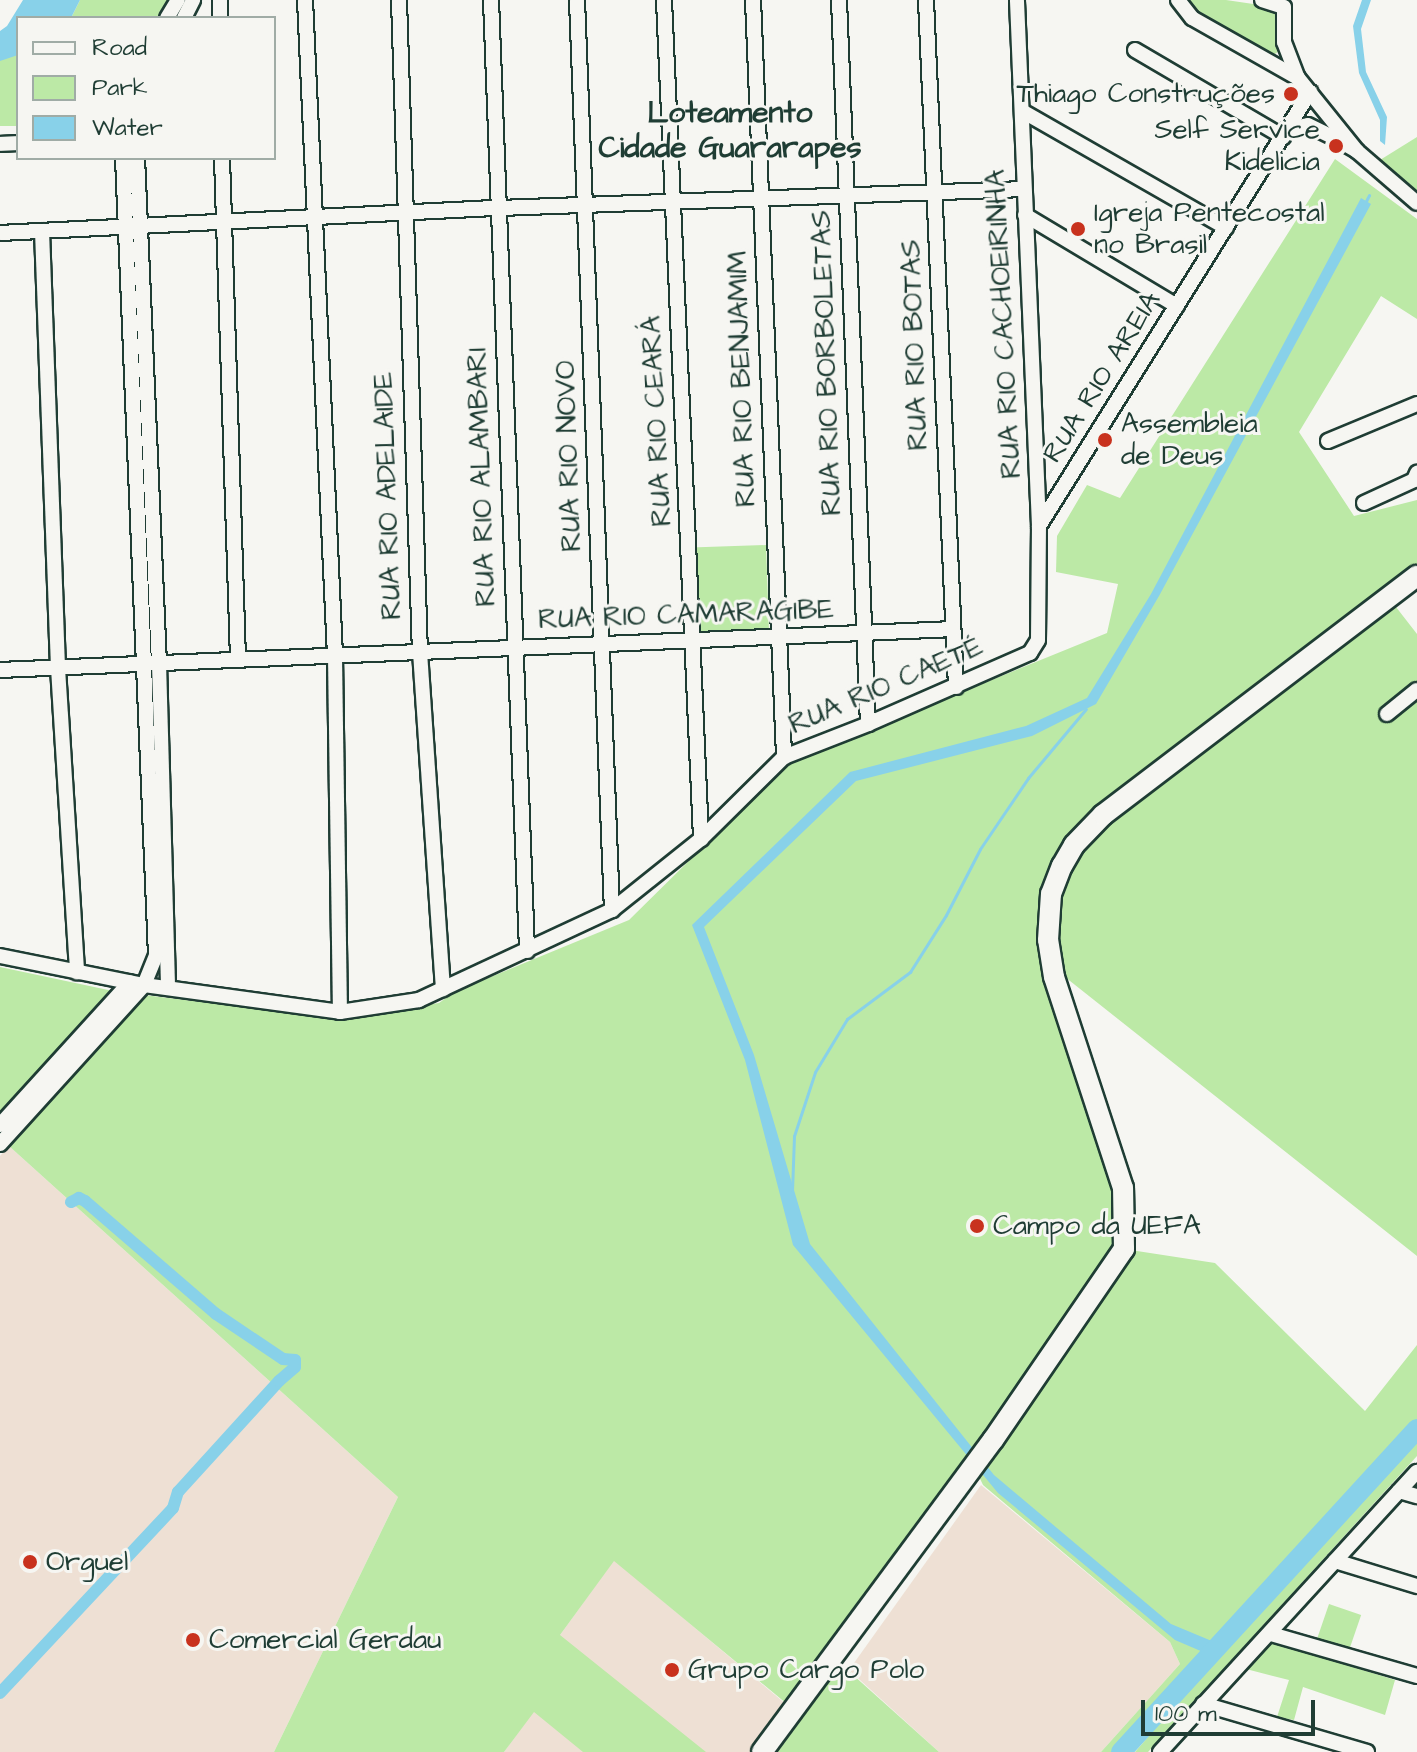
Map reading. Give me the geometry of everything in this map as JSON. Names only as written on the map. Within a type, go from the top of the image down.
[{"type":"main road","points":[[762,1752],[993,1440],[1121,1257],[1125,1241],[1123,1188],[1054,977],[1048,913],[1062,866],[1074,845],[1103,815],[1417,576]]},
{"type":"street","points":[[305,0],[335,656],[340,1012]]},
{"type":"street","name":"RUA RIO ADELAIDE","points":[[399,0],[420,652],[443,989]]},
{"type":"street","name":"RUA RIO ALAMBARI","points":[[491,0],[527,951]]},
{"type":"street","name":"RUA RIO NOVO","points":[[577,0],[612,910]]},
{"type":"street","name":"RUA RIO CEARÁ","points":[[664,0],[701,839]]},
{"type":"street","name":"RUA RIO BENJAMIM","points":[[753,0],[784,757]]},
{"type":"street","name":"RUA RIO BORBOLETAS","points":[[839,0],[868,724]]},
{"type":"street","name":"RUA RIO BOTAS","points":[[926,0],[956,687]]},
{"type":"street","name":"RUA RIO CACHOEIRINHA","points":[[1017,0],[1039,526],[1036,645]]},
{"type":"street","points":[[1178,0],[1192,18],[1298,78]]},
{"type":"street","points":[[1262,0],[1284,7],[1284,42],[1298,78],[1357,151]]},
{"type":"street","points":[[1135,50],[1285,133],[1308,125],[1357,151],[1417,203]]},
{"type":"street","name":"RUA RIO AREIA","points":[[1039,526],[1310,92]]},
{"type":"street","points":[[1022,111],[1226,228]]},
{"type":"street","points":[[123,160],[134,227]]},
{"type":"street","points":[[137,160],[134,227],[168,987]]},
{"type":"street","points":[[222,160],[238,660]]},
{"type":"street","points":[[0,233],[499,208],[1024,189]]},
{"type":"street","points":[[1025,215],[1177,306]]},
{"type":"street","points":[[42,231],[58,668],[77,972]]},
{"type":"street","points":[[1328,441],[1417,404]]},
{"type":"street","points":[[1364,503],[1414,480],[1417,473]]},
{"type":"street","name":"RUA RIO CAMARAGIBE","points":[[0,670],[953,629]]},
{"type":"street","name":"RUA RIO CAETÉ","points":[[0,956],[137,984],[340,1012],[419,1000],[612,910],[701,839],[784,757],[956,687],[1030,653],[1036,645]]},
{"type":"street","points":[[0,1144],[137,984],[156,955],[152,663]]},
{"type":"street","points":[[1387,714],[1417,690]]},
{"type":"street","points":[[0,1125],[137,984]]},
{"type":"street","points":[[1160,1752],[1417,1472]]},
{"type":"street","points":[[1399,1491],[1417,1496]]},
{"type":"street","points":[[1335,1561],[1417,1586]]},
{"type":"street","points":[[1271,1634],[1417,1676]]},
{"type":"street","points":[[1203,1704],[1367,1752]]},
{"type":"shaded area","points":[[9,1146],[398,1497],[274,1752],[0,1752],[0,1156]]},
{"type":"shaded area","points":[[981,1485],[1170,1642],[1180,1664],[1101,1752],[939,1752],[849,1670]]},
{"type":"shaded area","points":[[614,1560],[787,1705],[750,1752],[504,1752],[534,1711],[560,1635]]},
{"type":"green space","points":[[80,0],[167,0],[160,16],[72,16]]},
{"type":"green space","points":[[1187,0],[1226,0],[1281,8],[1279,51],[1275,54],[1262,51],[1204,16]]},
{"type":"green space","points":[[0,55],[16,55],[16,126],[0,126]]},
{"type":"green space","points":[[1417,137],[1417,194],[1380,160]]},
{"type":"green space","points":[[1335,159],[1417,219],[1417,319],[1381,296],[1299,432],[1354,516],[1417,500],[1417,570],[1389,598],[1417,634],[1417,1256],[1065,977],[1050,944],[1123,1188],[1124,1249],[1215,1263],[1365,1411],[1417,1345],[1417,1429],[1121,1752],[1101,1752],[1180,1664],[1170,1642],[983,1485],[974,1466],[833,1657],[939,1752],[762,1752],[793,1709],[614,1561],[560,1635],[706,1752],[583,1752],[534,1712],[504,1752],[274,1752],[398,1497],[9,1146],[144,995],[336,1018],[439,1003],[454,992],[629,920],[788,763],[1107,633],[1118,584],[1056,572],[1057,536],[1087,485],[1120,498]]},
{"type":"green space","points":[[766,545],[769,634],[694,637],[691,548]]},
{"type":"green space","points":[[0,967],[113,991],[0,1117]]},
{"type":"green space","points":[[1417,1439],[1417,1456],[1148,1752],[1135,1752],[1223,1650]]},
{"type":"green space","points":[[1329,1604],[1361,1615],[1349,1651],[1317,1640]]},
{"type":"green space","points":[[1273,1642],[1395,1680],[1385,1715],[1303,1687],[1294,1720],[1277,1717],[1289,1680],[1246,1669]]},
{"type":"water","points":[[23,0],[80,0],[72,16],[16,16],[16,56],[0,61],[0,31],[7,26]]},
{"type":"water","points":[[1362,0],[1371,0],[1361,29],[1366,72],[1387,117],[1385,145],[1380,141],[1380,120],[1359,73],[1353,26]]},
{"type":"water","points":[[1361,198],[1371,204],[1159,596],[1096,704],[1032,736],[856,781],[704,927],[754,1055],[810,1244],[994,1475],[1171,1624],[1219,1644],[1210,1655],[1175,1640],[998,1493],[793,1245],[745,1060],[692,925],[850,772],[1026,726],[1087,698],[1151,594]]},
{"type":"waterway","points":[[1365,203],[1369,195]]},
{"type":"waterway","points":[[792,1191],[794,1136],[815,1072],[847,1019],[910,972],[946,915],[980,849],[1028,778],[1086,709]]},
{"type":"waterway","points":[[0,1693],[173,1508],[178,1492],[295,1367],[295,1360],[283,1359],[216,1314],[85,1201],[79,1198],[71,1202]]},
{"type":"waterway","points":[[1121,1752],[1417,1429]]},
{"type":"place","name":"Thiago Construções","points":[[1291,94]]},
{"type":"place","name":"Self Service Kidelicia","points":[[1336,146]]},
{"type":"place","name":"Igreja Pentecostal no Brasil","points":[[1078,229]]},
{"type":"place","name":"Assembleia de Deus","points":[[1105,440]]},
{"type":"place","name":"Campo da UEFA","points":[[977,1226]]},
{"type":"place","name":"Orguel","points":[[30,1562]]},
{"type":"place","name":"Comercial Gerdau","points":[[193,1640]]},
{"type":"place","name":"Grupo Cargo Polo","points":[[672,1670]]},
{"type":"district","name":"Loteamento Cidade Guararapes","points":[[730,130]]}]
